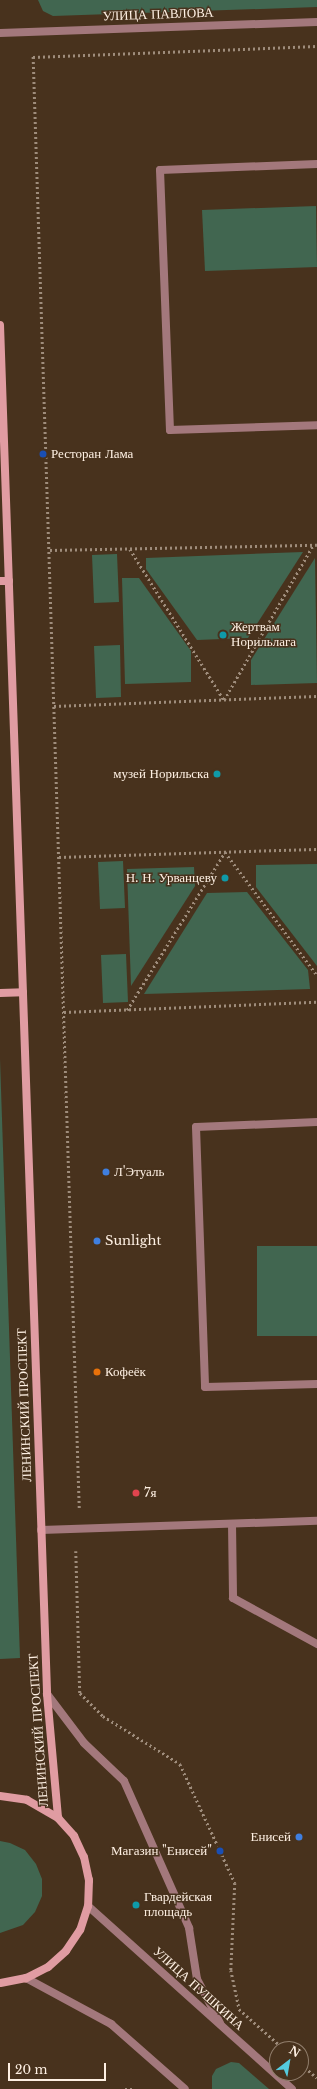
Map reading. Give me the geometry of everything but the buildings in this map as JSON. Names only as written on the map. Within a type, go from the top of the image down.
[{"type":"main road","name":"ЛЕНИНСКИЙ ПРОСПЕКТ","points":[[0,325],[47,1694],[58,1818]]},
{"type":"main road","points":[[0,581],[9,580]]},
{"type":"main road","points":[[0,992],[23,992]]},
{"type":"main road","points":[[0,1796],[27,1800],[58,1818],[74,1836],[84,1857],[89,1880],[88,1906],[80,1930],[66,1951],[48,1967],[26,1978],[0,1983]]},
{"type":"street","name":"УЛИЦА ПАВЛОВА","points":[[0,32],[317,22]]},
{"type":"street","points":[[317,164],[160,170],[170,430],[317,425]]},
{"type":"street","points":[[317,1122],[196,1126],[205,1387],[317,1384]]},
{"type":"street","points":[[41,1530],[317,1522]]},
{"type":"street","points":[[232,1524],[233,1598],[317,1644]]},
{"type":"street","points":[[47,1694],[84,1744],[124,1781],[189,1928],[197,1979],[222,2028]]},
{"type":"street","name":"УЛИЦА ПУШКИНА","points":[[88,1906],[222,2028],[292,2089]]},
{"type":"street","points":[[26,1978],[111,2024],[185,2089]]},
{"type":"path","points":[[275,2041],[239,2009],[231,1970],[236,1883],[180,1764],[103,1716],[80,1693],[76,1529],[79,1508],[50,550],[33,57],[317,46]]},
{"type":"path","points":[[50,550],[315,545]]},
{"type":"path","points":[[224,700],[315,545]]},
{"type":"path","points":[[130,549],[224,700]]},
{"type":"path","points":[[54,706],[317,696]]},
{"type":"path","points":[[59,857],[317,849]]},
{"type":"path","points":[[225,852],[317,975]]},
{"type":"path","points":[[127,1010],[225,852]]},
{"type":"path","points":[[64,1012],[317,1002]]},
{"type":"path","points":[[309,2071],[317,2078]]},
{"type":"path","points":[[125,2089],[135,2089]]},
{"type":"green space","points":[[38,0],[317,0],[317,7],[53,16],[43,11]]},
{"type":"green space","points":[[316,206],[317,267],[205,271],[202,210]]},
{"type":"green space","points":[[303,552],[248,638],[197,640],[146,569],[146,558]]},
{"type":"green space","points":[[117,554],[119,602],[94,603],[92,555]]},
{"type":"green space","points":[[315,558],[317,683],[251,685],[251,660]]},
{"type":"green space","points":[[122,578],[139,578],[191,651],[191,682],[125,684]]},
{"type":"green space","points":[[120,645],[121,697],[96,698],[94,646]]},
{"type":"green space","points":[[123,861],[125,908],[100,909],[98,862]]},
{"type":"green space","points":[[317,864],[317,966],[256,887],[256,865]]},
{"type":"green space","points":[[194,867],[195,886],[131,986],[127,869]]},
{"type":"green space","points":[[247,892],[308,970],[310,989],[144,994],[207,893]]},
{"type":"green space","points":[[126,954],[128,1002],[103,1003],[101,955]]},
{"type":"green space","points":[[0,1059],[20,1658],[0,1659]]},
{"type":"green space","points":[[257,1246],[317,1246],[317,1336],[257,1336]]},
{"type":"green space","points":[[0,1841],[10,1843],[25,1850],[36,1864],[42,1879],[42,1896],[35,1912],[23,1925],[0,1933]]},
{"type":"green space","points":[[231,2062],[239,2063],[269,2089],[212,2089],[212,2076],[216,2069]]},
{"type":"place","name":"Ресторан Лама","points":[[43,454]]},
{"type":"place","name":"Жертвам Норильлага","points":[[223,635]]},
{"type":"place","name":"музей Норильска","points":[[217,774]]},
{"type":"place","name":"Н. Н. Урванцеву","points":[[225,878]]},
{"type":"place","name":"Л'Этуаль","points":[[106,1172]]},
{"type":"place","name":"Sunlight","points":[[97,1241]]},
{"type":"place","name":"Кофеёк","points":[[97,1372]]},
{"type":"place","name":"7я","points":[[136,1493]]},
{"type":"place","name":"Енисей","points":[[299,1837]]},
{"type":"place","name":"Магазин \"Енисей\"","points":[[220,1851]]},
{"type":"place","name":"Гвардейская площадь","points":[[136,1905]]}]
